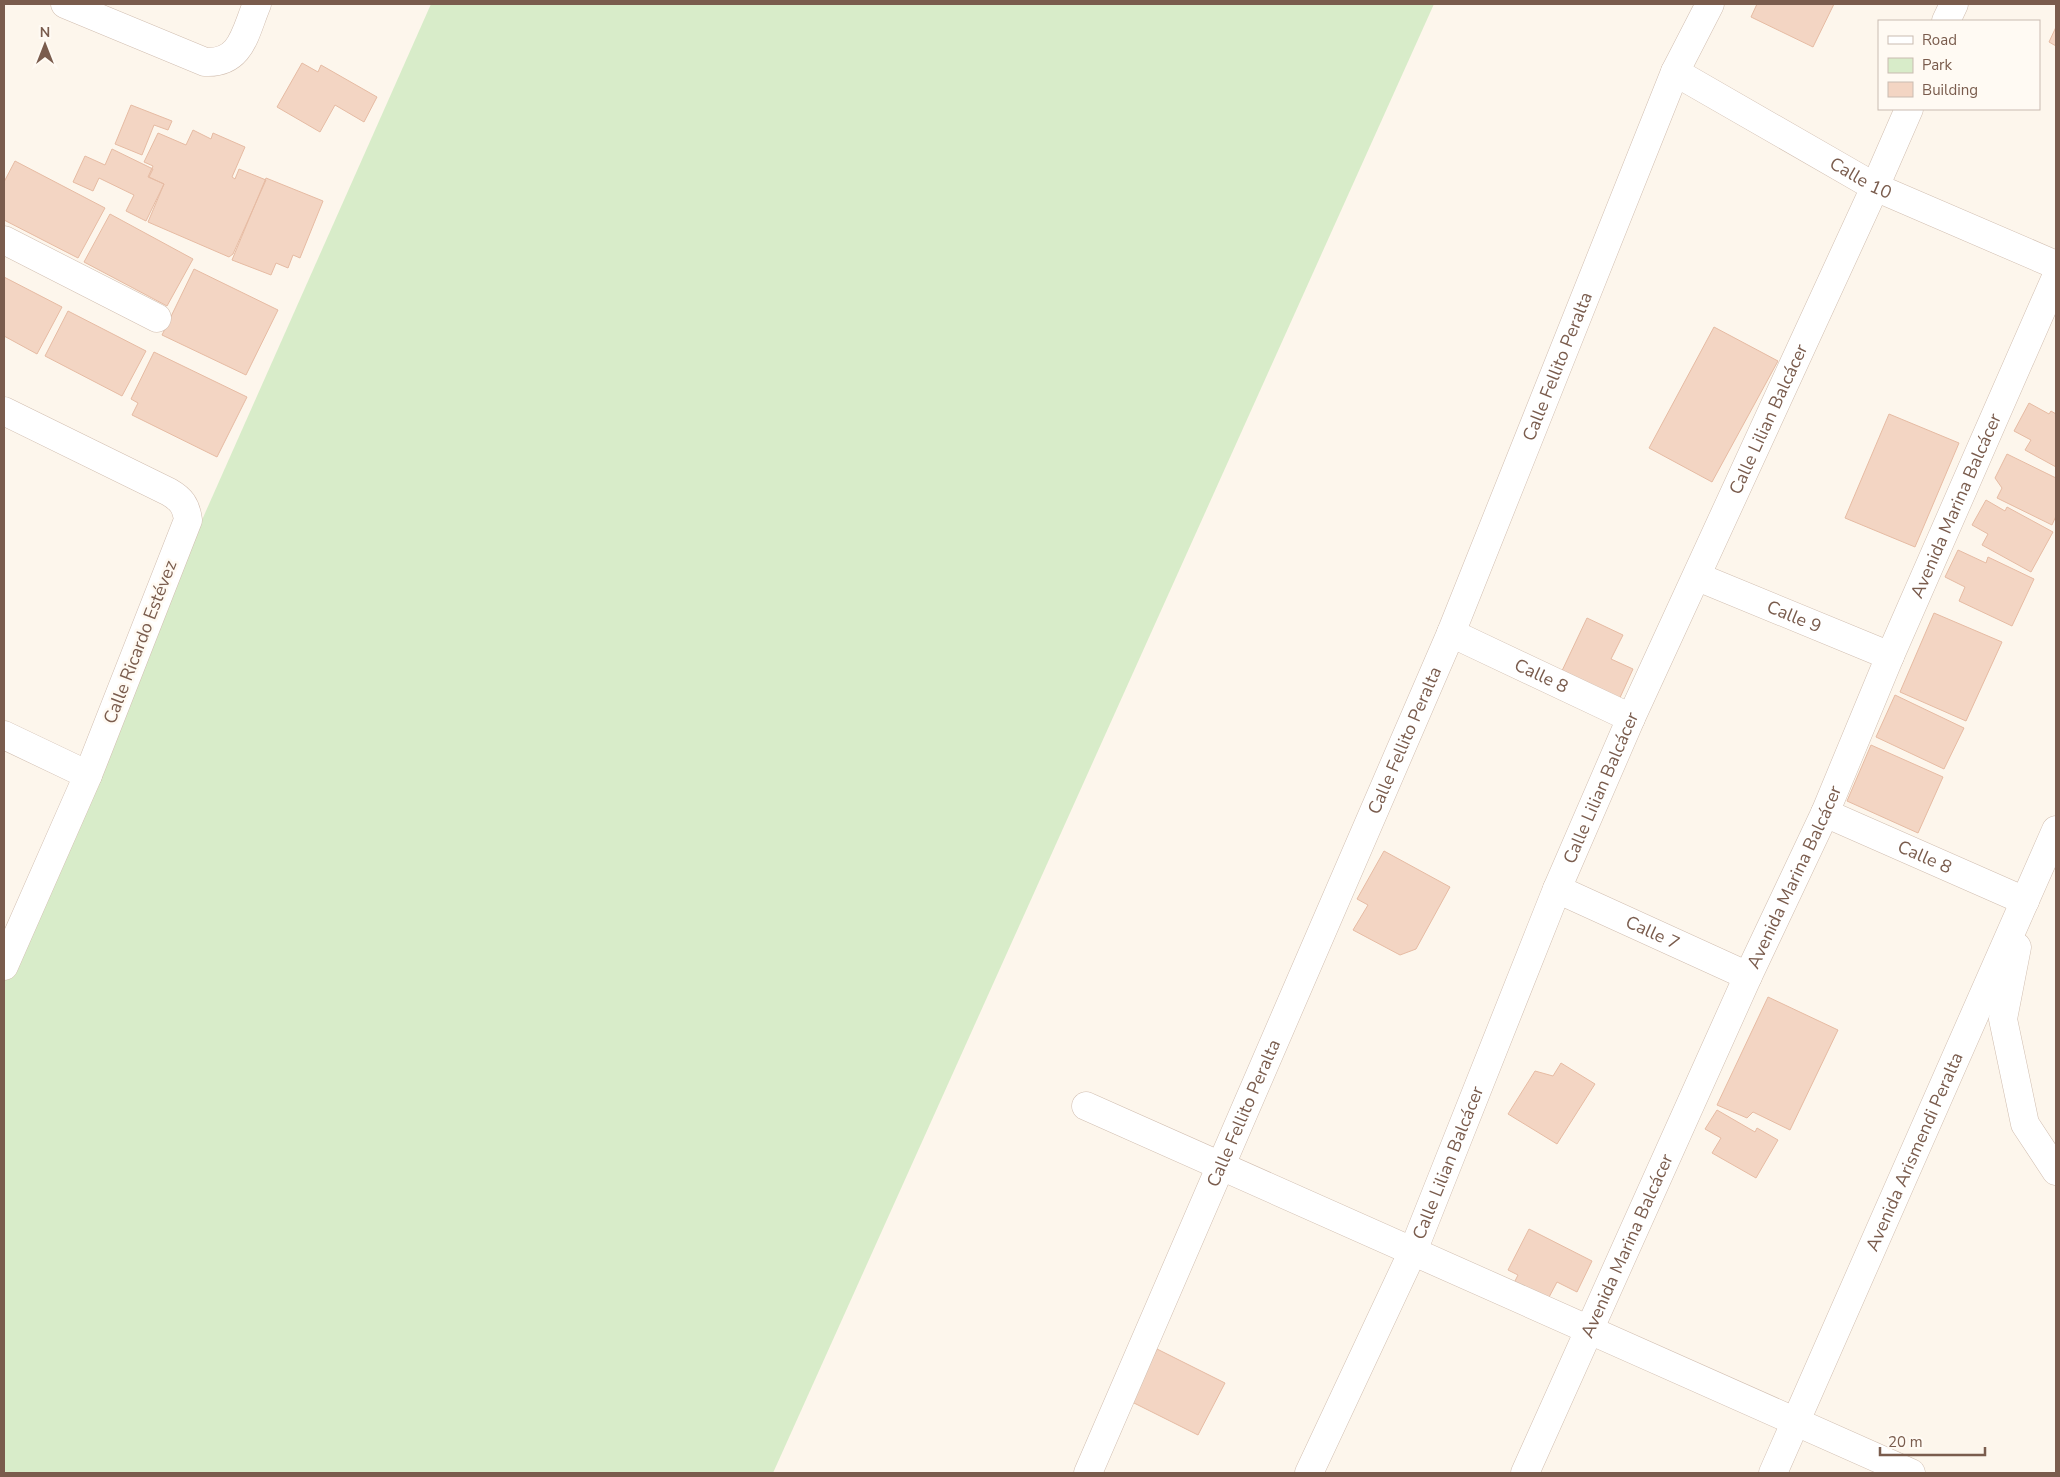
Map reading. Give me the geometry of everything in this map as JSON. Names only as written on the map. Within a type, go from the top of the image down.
[{"type":"street","points":[[65,4],[205,62],[215,62],[225,60],[234,54],[257,4]]},
{"type":"street","name":"Calle Fellito Peralta","points":[[1088,1473],[1222,1168],[1451,633],[1676,72],[1710,4]]},
{"type":"street","points":[[1946,20],[1954,4]]},
{"type":"street","name":"Calle 10","points":[[1676,72],[1875,187],[2056,265]]},
{"type":"street","name":"Calle Lilian Balcácer","points":[[1309,1473],[1413,1251],[1557,889],[1631,718],[1698,577],[1909,110]]},
{"type":"street","points":[[4,240],[157,318]]},
{"type":"street","name":"Avenida Marina Balcácer","points":[[1525,1473],[1748,976],[1824,813],[1890,656],[2056,277]]},
{"type":"street","name":"Calle Ricardo Estévez","points":[[4,411],[169,492],[180,499],[186,508],[188,520],[88,775],[4,966]]},
{"type":"street","name":"Calle 9","points":[[1698,577],[1890,656]]},
{"type":"street","name":"Calle 8","points":[[1451,633],[1631,718]]},
{"type":"street","points":[[4,735],[88,775]]},
{"type":"street","name":"Calle 8","points":[[1824,813],[2025,901]]},
{"type":"street","name":"Avenida Arismendi Peralta","points":[[1773,1473],[2056,830]]},
{"type":"street","points":[[2056,860],[2025,901],[2003,1019],[2025,1124],[2056,1170]]},
{"type":"street","name":"Calle 7","points":[[1557,889],[1748,976]]},
{"type":"street","points":[[1086,1106],[1911,1473]]},
{"type":"green space","points":[[431,4],[1434,4],[773,1473],[4,1473],[4,966]]},
{"type":"building","points":[[1757,4],[1834,4],[1813,47],[1751,17]]},
{"type":"building","points":[[2056,27],[2056,46],[2049,42]]},
{"type":"building","points":[[302,63],[318,72],[321,65],[377,97],[364,122],[335,105],[320,132],[277,107]]},
{"type":"building","points":[[131,105],[172,121],[168,130],[154,125],[142,155],[115,144]]},
{"type":"building","points":[[193,130],[211,139],[213,133],[245,147],[232,177],[235,179],[239,169],[266,180],[233,254],[229,257],[148,222],[164,184],[148,177],[153,166],[144,162],[158,133],[186,145]]},
{"type":"building","points":[[112,149],[153,169],[149,177],[164,184],[146,221],[126,211],[134,195],[99,178],[93,191],[73,182],[85,156],[105,165]]},
{"type":"building","points":[[15,161],[105,208],[78,258],[4,220],[4,182]]},
{"type":"building","points":[[266,178],[323,201],[300,258],[293,255],[288,268],[276,263],[271,275],[232,260]]},
{"type":"building","points":[[110,214],[193,259],[167,306],[84,262]]},
{"type":"building","points":[[194,269],[278,310],[246,375],[162,335]]},
{"type":"building","points":[[4,277],[62,307],[37,354],[4,336]]},
{"type":"building","points":[[68,311],[146,351],[122,396],[45,356]]},
{"type":"building","points":[[1714,327],[1778,361],[1712,482],[1649,448]]},
{"type":"building","points":[[154,352],[247,397],[217,457],[132,415],[138,403],[131,399]]},
{"type":"building","points":[[2029,403],[2049,414],[2051,411],[2056,414],[2056,467],[2025,450],[2031,440],[2014,431]]},
{"type":"building","points":[[1889,414],[1959,443],[1915,547],[1845,518]]},
{"type":"building","points":[[2007,454],[2056,478],[2056,516],[2052,525],[1997,498],[2002,488],[1995,478]]},
{"type":"building","points":[[1986,500],[2005,511],[2007,507],[2053,532],[2031,572],[1982,545],[1988,534],[1972,525]]},
{"type":"building","points":[[1958,550],[1986,563],[1988,557],[2034,579],[2012,626],[1959,601],[1965,587],[1945,577]]},
{"type":"building","points":[[1934,613],[2002,642],[1966,721],[1900,692]]},
{"type":"building","points":[[1587,618],[1623,635],[1611,659],[1633,669],[1618,702],[1560,675]]},
{"type":"building","points":[[1895,695],[1964,728],[1944,769],[1876,737]]},
{"type":"building","points":[[1871,745],[1943,777],[1918,833],[1847,801]]},
{"type":"building","points":[[1384,851],[1450,887],[1416,949],[1400,955],[1353,930],[1368,905],[1357,899]]},
{"type":"building","points":[[1768,997],[1838,1030],[1790,1130],[1753,1112],[1747,1118],[1717,1105]]},
{"type":"building","points":[[1561,1063],[1595,1084],[1557,1144],[1508,1114],[1535,1071],[1553,1076]]},
{"type":"building","points":[[1717,1110],[1755,1132],[1757,1128],[1778,1140],[1756,1178],[1712,1153],[1721,1138],[1705,1129]]},
{"type":"building","points":[[1529,1229],[1592,1261],[1577,1292],[1557,1282],[1547,1301],[1514,1283],[1518,1275],[1508,1270]]},
{"type":"building","points":[[1157,1349],[1225,1383],[1198,1435],[1132,1402]]}]
